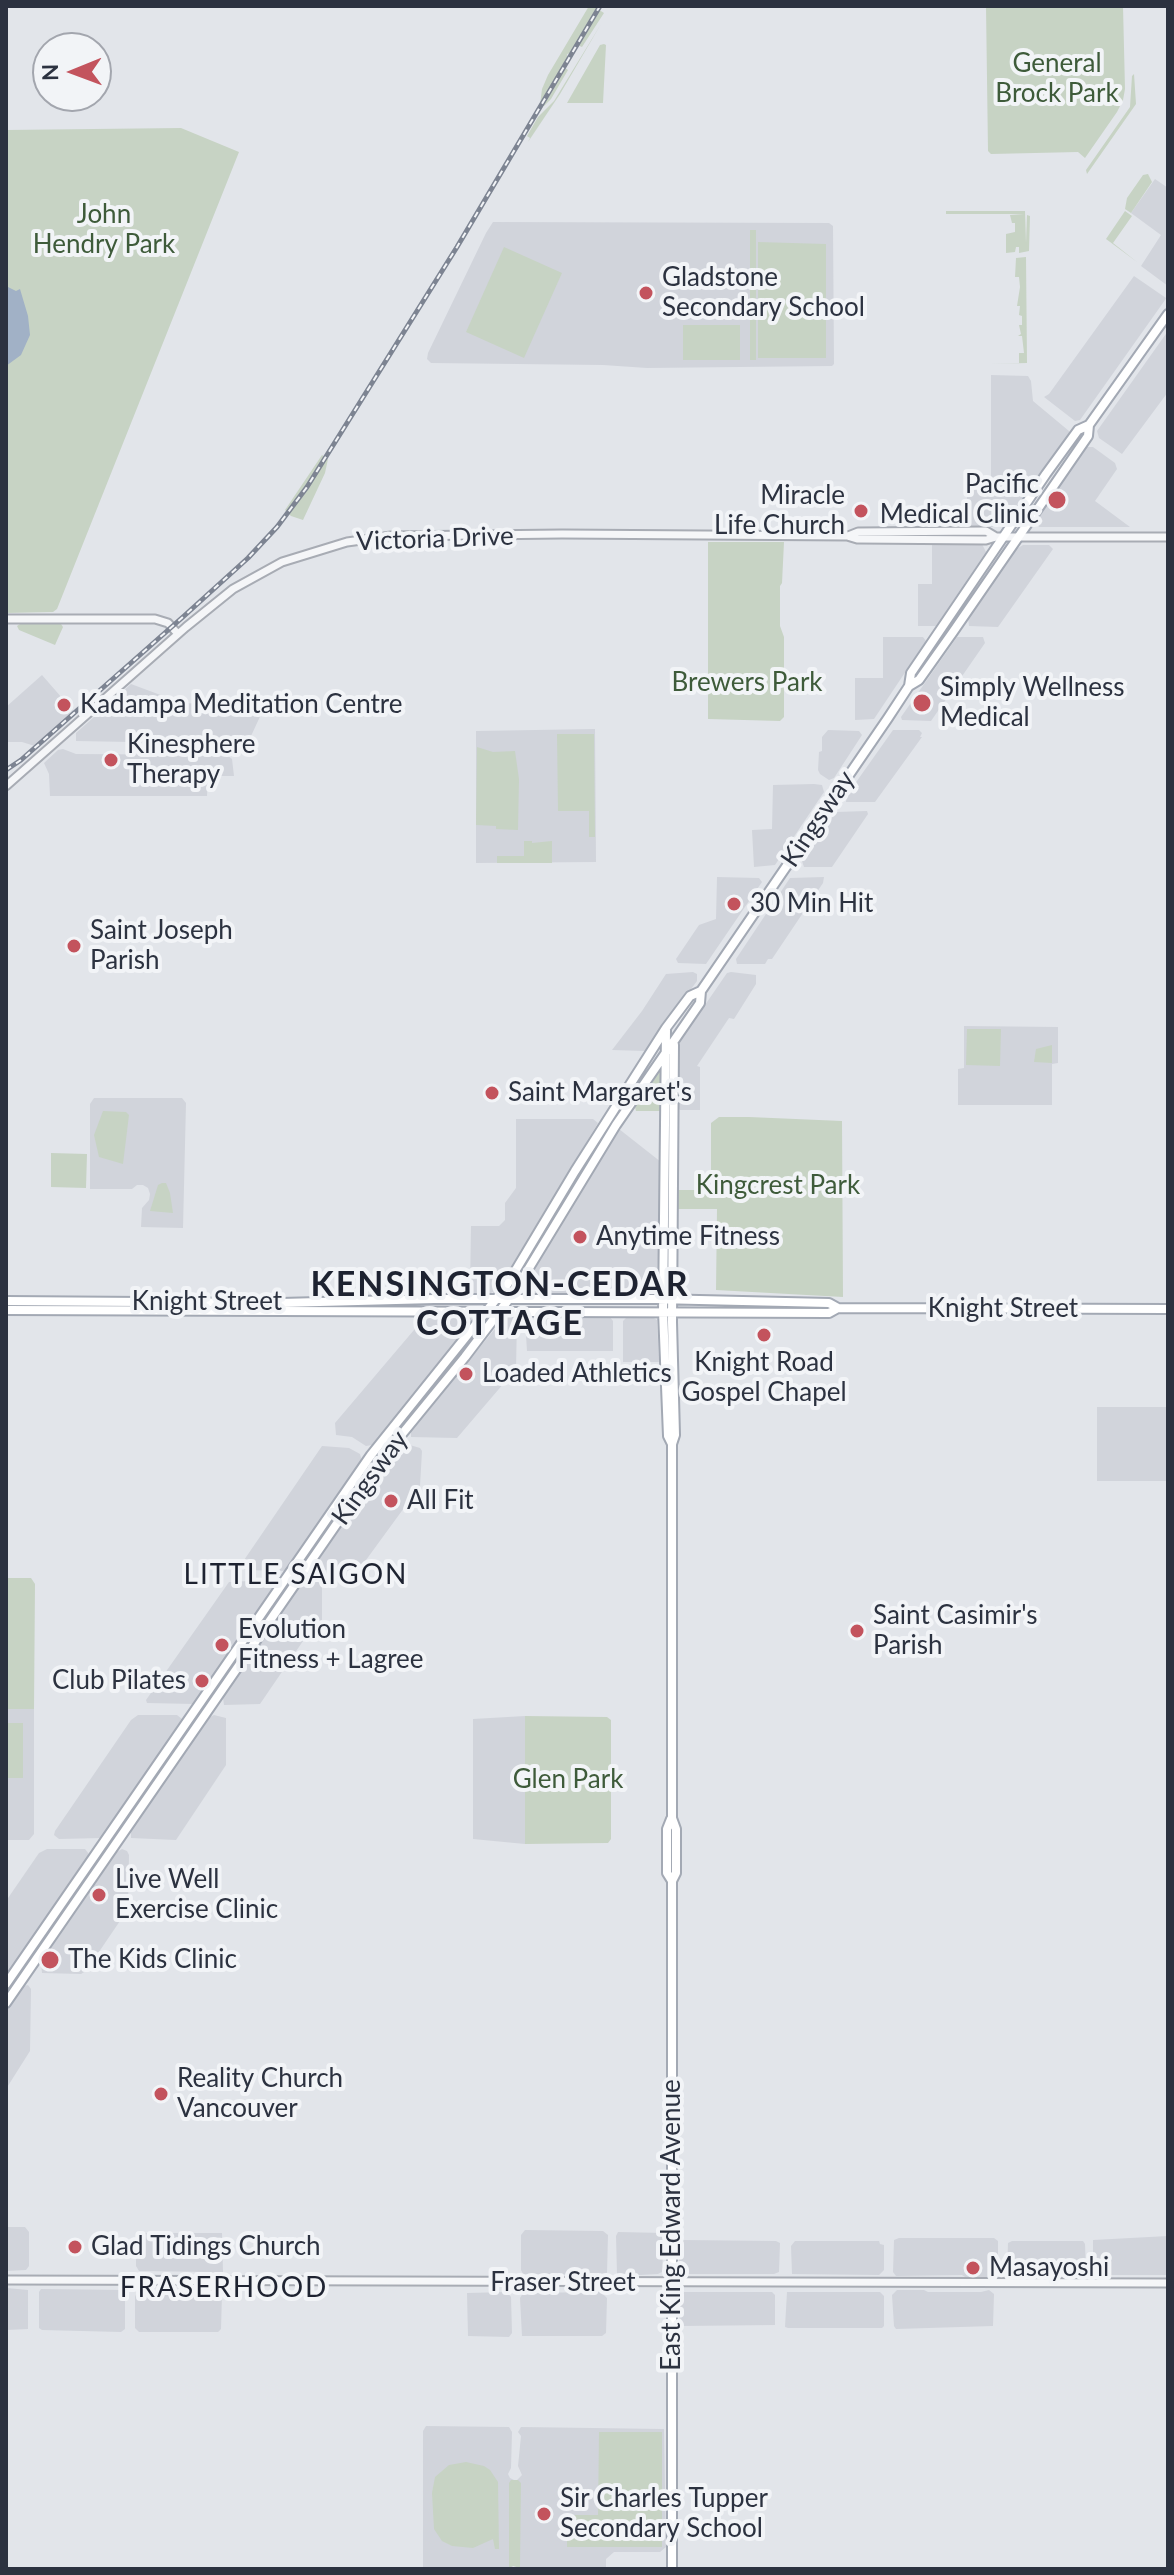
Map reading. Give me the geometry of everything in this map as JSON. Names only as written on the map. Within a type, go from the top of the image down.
[{"type":"main road","name":"Kingsway","points":[[909,686],[911,673],[999,537],[1078,430],[1089,425],[1168,314]]},
{"type":"main road","name":"Kingsway","points":[[6,2003],[380,1461],[509,1299],[616,1125],[700,1003],[701,991],[909,686],[919,680],[1088,436],[1089,425]]},
{"type":"main road","name":"Kingsway","points":[[6,1984],[371,1455],[496,1299],[666,1028],[690,996],[701,991]]},
{"type":"main road","name":"East King Edward Avenue","points":[[666,1028],[668,1311],[675,1435],[672,1444],[672,1818],[667,1829],[667,1873],[672,1881],[672,2569]]},
{"type":"main road","name":"East King Edward Avenue","points":[[668,1299],[674,1040]]},
{"type":"main road","name":"Knight Street","points":[[6,1301],[293,1303],[668,1299],[829,1303],[838,1308],[1168,1309]]},
{"type":"main road","name":"Knight Street","points":[[6,1310],[829,1313],[838,1308]]},
{"type":"street","name":"Victoria Drive","points":[[6,786],[226,594],[266,569],[320,548],[356,540],[391,536],[562,534],[986,540],[999,537],[1168,537]]},
{"type":"street","points":[[6,619],[155,619],[168,623],[178,634]]},
{"type":"street","name":"Fraser Street","points":[[6,2280],[1168,2283]]},
{"type":"shaded area","points":[[1155,179],[1168,188],[1168,286],[1141,266],[1161,235],[1131,213]]},
{"type":"shaded area","name":"Gladstone Secondary School","points":[[493,222],[829,223],[833,226],[834,364],[647,368],[431,363],[427,359],[428,353]]},
{"type":"shaded area","points":[[1134,276],[1166,298],[1080,420],[1075,421],[1044,397]]},
{"type":"shaded area","points":[[1168,331],[1168,392],[1122,454],[1099,438],[1097,431]]},
{"type":"shaded area","points":[[991,375],[1028,376],[1033,401],[1070,434],[1005,524],[999,527],[967,527],[967,490],[981,490],[991,477]]},
{"type":"shaded area","points":[[1087,447],[1093,447],[1115,463],[1117,469],[1095,501],[1130,527],[1039,527],[1036,519]]},
{"type":"shaded area","points":[[932,544],[982,544],[986,552],[936,626],[918,626],[918,584],[932,584]]},
{"type":"shaded area","points":[[1023,545],[1049,545],[1053,549],[998,627],[969,626],[968,618],[1015,550]]},
{"type":"shaded area","points":[[883,637],[923,637],[926,641],[874,719],[855,720],[855,678],[883,678]]},
{"type":"shaded area","points":[[957,637],[983,637],[985,643],[931,721],[902,720],[901,717]]},
{"type":"shaded area","points":[[42,675],[76,714],[38,747],[22,742],[6,742],[6,707]]},
{"type":"shaded area","points":[[131,684],[182,703],[208,704],[208,700],[260,702],[264,708],[251,736],[242,744],[76,741],[76,733]]},
{"type":"shaded area","points":[[595,729],[596,862],[476,863],[476,731]]},
{"type":"shaded area","points":[[828,730],[859,731],[862,735],[834,778],[829,780],[818,770],[822,737]]},
{"type":"shaded area","points":[[893,730],[919,730],[922,737],[875,802],[846,802],[847,795]]},
{"type":"shaded area","points":[[63,749],[76,754],[227,755],[232,759],[234,776],[208,776],[207,796],[50,796],[49,774],[44,763]]},
{"type":"shaded area","points":[[773,785],[822,785],[824,792],[775,865],[754,867],[752,830],[772,829]]},
{"type":"shaded area","points":[[867,811],[868,814],[832,867],[804,867],[802,861],[836,812]]},
{"type":"shaded area","points":[[717,877],[759,878],[762,882],[706,964],[678,963],[676,959],[699,925],[716,919]]},
{"type":"shaded area","points":[[824,877],[772,959],[765,964],[737,964],[736,959],[790,878]]},
{"type":"shaded area","points":[[727,973],[756,975],[756,984],[734,1019],[729,1018],[697,1066],[700,1067],[700,1110],[680,1110],[677,1107],[676,1047]]},
{"type":"shaded area","points":[[666,974],[697,974],[697,981],[645,1051],[612,1050]]},
{"type":"shaded area","points":[[964,1026],[1058,1027],[1058,1063],[1052,1064],[1052,1105],[958,1105],[958,1069],[964,1068]]},
{"type":"shaded area","points":[[94,1098],[182,1098],[186,1103],[183,1228],[141,1227],[142,1208],[150,1194],[143,1185],[132,1189],[90,1189],[90,1104]]},
{"type":"shaded area","points":[[516,1119],[593,1119],[598,1123],[497,1290],[473,1293],[470,1290],[471,1226],[499,1226],[505,1220],[505,1203],[516,1188]]},
{"type":"shaded area","points":[[619,1129],[661,1162],[657,1291],[653,1294],[530,1294],[525,1290],[525,1285]]},
{"type":"shaded area","points":[[468,1316],[472,1319],[471,1325],[372,1445],[366,1446],[352,1437],[336,1435],[335,1423],[425,1317]]},
{"type":"shaded area","points":[[509,1316],[517,1320],[516,1369],[457,1438],[411,1437],[411,1430],[504,1318]]},
{"type":"shaded area","points":[[530,1316],[610,1317],[613,1321],[613,1351],[527,1351],[525,1320]]},
{"type":"shaded area","points":[[627,1317],[652,1317],[657,1320],[659,1362],[623,1362],[623,1321]]},
{"type":"shaded area","points":[[1097,1407],[1168,1407],[1168,1481],[1097,1481]]},
{"type":"shaded area","points":[[403,1443],[422,1451],[420,1486],[358,1571],[317,1570],[316,1564],[397,1446]]},
{"type":"shaded area","points":[[322,1446],[349,1448],[360,1454],[362,1461],[285,1571],[244,1570],[242,1563]]},
{"type":"shaded area","points":[[274,1581],[275,1586],[194,1704],[147,1703],[146,1700],[229,1582]]},
{"type":"shaded area","points":[[303,1581],[322,1581],[322,1620],[316,1622],[260,1704],[224,1705],[223,1698]]},
{"type":"shaded area","points":[[6,1709],[34,1709],[34,1834],[29,1840],[6,1840]]},
{"type":"shaded area","points":[[138,1715],[177,1715],[182,1719],[102,1838],[59,1839],[54,1835],[55,1831],[131,1720]]},
{"type":"shaded area","points":[[214,1715],[226,1718],[226,1765],[176,1840],[131,1838],[131,1831]]},
{"type":"shaded area","points":[[525,1716],[525,1844],[473,1839],[473,1719]]},
{"type":"shaded area","points":[[47,1849],[85,1849],[89,1854],[6,1973],[6,1901],[39,1853]]},
{"type":"shaded area","points":[[122,1849],[129,1855],[128,1908],[124,1910],[124,1915],[86,1971],[81,1974],[42,1973],[41,1963]]},
{"type":"shaded area","points":[[28,1985],[31,1989],[30,2051],[6,2089],[6,2012],[24,1986]]},
{"type":"shaded area","points":[[6,2227],[25,2227],[29,2232],[29,2266],[26,2270],[6,2271]]},
{"type":"shaded area","points":[[525,2230],[603,2231],[608,2235],[607,2273],[523,2274],[521,2235]]},
{"type":"shaded area","points":[[618,2232],[664,2233],[662,2272],[617,2274]]},
{"type":"shaded area","points":[[136,2233],[222,2233],[223,2272],[215,2275],[211,2272],[139,2271],[136,2266]]},
{"type":"shaded area","points":[[1168,2236],[1168,2275],[1098,2275],[1093,2272],[1093,2240]]},
{"type":"shaded area","points":[[994,2238],[998,2241],[998,2274],[993,2277],[896,2276],[893,2272],[894,2240]]},
{"type":"shaded area","points":[[682,2240],[776,2241],[780,2243],[779,2272],[683,2274],[679,2269],[679,2243]]},
{"type":"shaded area","points":[[795,2241],[879,2241],[884,2245],[884,2270],[879,2275],[792,2274],[791,2246]]},
{"type":"shaded area","points":[[1083,2241],[1086,2271],[1082,2275],[1010,2276],[1007,2272],[1008,2243]]},
{"type":"shaded area","points":[[6,2288],[28,2290],[28,2329],[6,2330]]},
{"type":"shaded area","points":[[41,2289],[123,2290],[125,2329],[121,2332],[42,2330],[39,2328]]},
{"type":"shaded area","points":[[138,2290],[219,2291],[222,2294],[221,2329],[218,2332],[139,2332],[135,2328],[135,2297]]},
{"type":"shaded area","points":[[897,2290],[989,2290],[994,2294],[993,2326],[896,2329],[892,2295]]},
{"type":"shaded area","points":[[507,2292],[511,2297],[512,2333],[509,2337],[468,2336],[467,2293]]},
{"type":"shaded area","points":[[601,2292],[607,2298],[606,2333],[602,2336],[522,2336],[520,2298],[523,2293]]},
{"type":"shaded area","points":[[684,2292],[772,2292],[775,2295],[775,2325],[681,2326],[679,2296]]},
{"type":"shaded area","points":[[787,2292],[880,2292],[884,2296],[884,2326],[785,2327]]},
{"type":"shaded area","name":"Sir Charles Tupper Secondary School","points":[[426,2426],[509,2427],[512,2432],[511,2468],[508,2474],[516,2481],[522,2475],[518,2466],[521,2436],[518,2432],[521,2427],[664,2429],[666,2547],[660,2552],[614,2552],[606,2559],[606,2569],[520,2569],[515,2565],[508,2569],[423,2569],[423,2431]]},
{"type":"green space","points":[[589,6],[604,13],[582,47],[577,45],[572,53],[567,54],[564,67],[568,70],[551,99],[544,106],[540,105],[548,75]]},
{"type":"green space","name":"General Brock Park","points":[[986,6],[1123,6],[1123,100],[1085,158],[1078,152],[991,154],[988,151]]},
{"type":"green space","points":[[601,24],[560,94],[528,142],[530,138],[527,136],[538,117],[554,101]]},
{"type":"green space","points":[[604,44],[603,103],[567,103],[600,45]]},
{"type":"green space","points":[[1134,74],[1136,104],[1087,174],[1086,170],[1130,107]]},
{"type":"green space","name":"John Hendry Park","points":[[181,128],[239,152],[57,609],[53,612],[6,613],[6,130]]},
{"type":"green space","points":[[1148,174],[1152,182],[1131,213],[1125,209],[1127,198],[1143,175]]},
{"type":"green space","points":[[946,211],[1025,211],[1026,243],[1027,215],[1030,216],[1029,251],[1019,253],[1019,247],[1016,247],[1015,252],[1006,253],[1006,234],[1015,232],[1015,223],[1012,223],[1010,215],[1024,214],[946,214]]},
{"type":"green space","points":[[1125,211],[1132,216],[1113,243],[1137,262],[1106,239]]},
{"type":"green space","points":[[750,230],[756,230],[756,360],[750,360]]},
{"type":"green space","points":[[758,242],[826,244],[826,358],[758,358]]},
{"type":"green space","points":[[504,247],[562,273],[524,358],[466,332]]},
{"type":"green space","points":[[1026,257],[1027,363],[990,364],[1019,363],[1019,353],[1024,353],[1022,336],[1018,336],[1021,334],[1019,325],[1022,325],[1020,306],[1017,306],[1019,277],[1015,277],[1016,258]]},
{"type":"green space","points":[[683,325],[740,325],[740,360],[683,360]]},
{"type":"green space","points":[[322,455],[328,459],[325,473],[303,520],[291,516],[285,510]]},
{"type":"green space","name":"Brewers Park","points":[[708,542],[784,542],[780,626],[784,637],[784,717],[780,721],[708,719]]},
{"type":"green space","points":[[61,624],[63,627],[55,645],[19,630],[17,626]]},
{"type":"green space","points":[[557,734],[594,734],[595,837],[589,837],[589,811],[558,811]]},
{"type":"green space","points":[[477,747],[493,752],[515,751],[519,779],[518,830],[476,825]]},
{"type":"green space","points":[[524,841],[552,841],[552,863],[497,863],[497,856],[524,856]]},
{"type":"green space","points":[[967,1029],[1001,1029],[1000,1066],[966,1065]]},
{"type":"green space","points":[[1052,1045],[1052,1063],[1034,1062],[1036,1049]]},
{"type":"green space","points":[[662,1073],[662,1111],[636,1111],[635,1107]]},
{"type":"green space","points":[[103,1111],[126,1112],[129,1115],[123,1164],[99,1157],[94,1135]]},
{"type":"green space","name":"Kingcrest Park","points":[[719,1117],[842,1121],[843,1297],[716,1290],[717,1209],[676,1209],[676,1190],[711,1190],[711,1123]]},
{"type":"green space","points":[[51,1153],[87,1154],[86,1188],[51,1187]]},
{"type":"green space","points":[[166,1183],[170,1193],[173,1213],[150,1211],[158,1185]]},
{"type":"green space","points":[[6,1578],[31,1578],[35,1584],[34,1709],[6,1709]]},
{"type":"green space","name":"Glen Park","points":[[525,1716],[607,1717],[611,1720],[611,1839],[608,1843],[525,1844]]},
{"type":"green space","points":[[6,1723],[23,1723],[23,1778],[6,1778]]},
{"type":"green space","points":[[599,2432],[662,2432],[662,2547],[567,2547],[567,2515],[598,2515]]},
{"type":"green space","points":[[466,2462],[484,2466],[498,2482],[499,2549],[495,2549],[493,2539],[473,2548],[452,2546],[442,2541],[434,2529],[432,2493],[435,2477],[449,2465]]},
{"type":"green space","points":[[511,2480],[521,2483],[520,2568],[509,2568]]},
{"type":"water","points":[[6,286],[16,291],[20,289],[30,335],[21,355],[6,366]]},
{"type":"railway","points":[[6,770],[184,616],[277,527],[307,487],[457,247],[600,6]]},
{"type":"place","name":"Gladstone Secondary School","points":[[646,293]]},
{"type":"place","name":"Pacific Medical Clinic","points":[[1057,500]]},
{"type":"place","name":"Miracle Life Church","points":[[861,511]]},
{"type":"place","name":"Simply Wellness Medical","points":[[922,703]]},
{"type":"place","name":"Kadampa Meditation Centre","points":[[64,705]]},
{"type":"place","name":"Kinesphere Therapy","points":[[111,760]]},
{"type":"place","name":"30 Min Hit","points":[[734,904]]},
{"type":"place","name":"Saint Joseph Parish","points":[[74,946]]},
{"type":"place","name":"Saint Margaret's","points":[[492,1093]]},
{"type":"place","name":"Anytime Fitness","points":[[580,1237]]},
{"type":"place","name":"Knight Road Gospel Chapel","points":[[764,1335]]},
{"type":"place","name":"Loaded Athletics","points":[[466,1374]]},
{"type":"place","name":"All Fit","points":[[391,1501]]},
{"type":"place","name":"Saint Casimir's Parish","points":[[857,1631]]},
{"type":"place","name":"Evolution Fitness + Lagree","points":[[222,1645]]},
{"type":"place","name":"Club Pilates","points":[[202,1681]]},
{"type":"place","name":"Live Well Exercise Clinic","points":[[99,1895]]},
{"type":"place","name":"The Kids Clinic","points":[[50,1960]]},
{"type":"place","name":"Reality Church Vancouver","points":[[161,2094]]},
{"type":"place","name":"Glad Tidings Church","points":[[75,2247]]},
{"type":"place","name":"Masayoshi","points":[[973,2268]]},
{"type":"place","name":"Sir Charles Tupper Secondary School","points":[[544,2514]]},
{"type":"district","name":"KENSINGTON-CEDAR COTTAGE","points":[[500,1304]]},
{"type":"district","name":"LITTLE SAIGON","points":[[296,1575]]},
{"type":"district","name":"FRASERHOOD","points":[[224,2288]]}]
